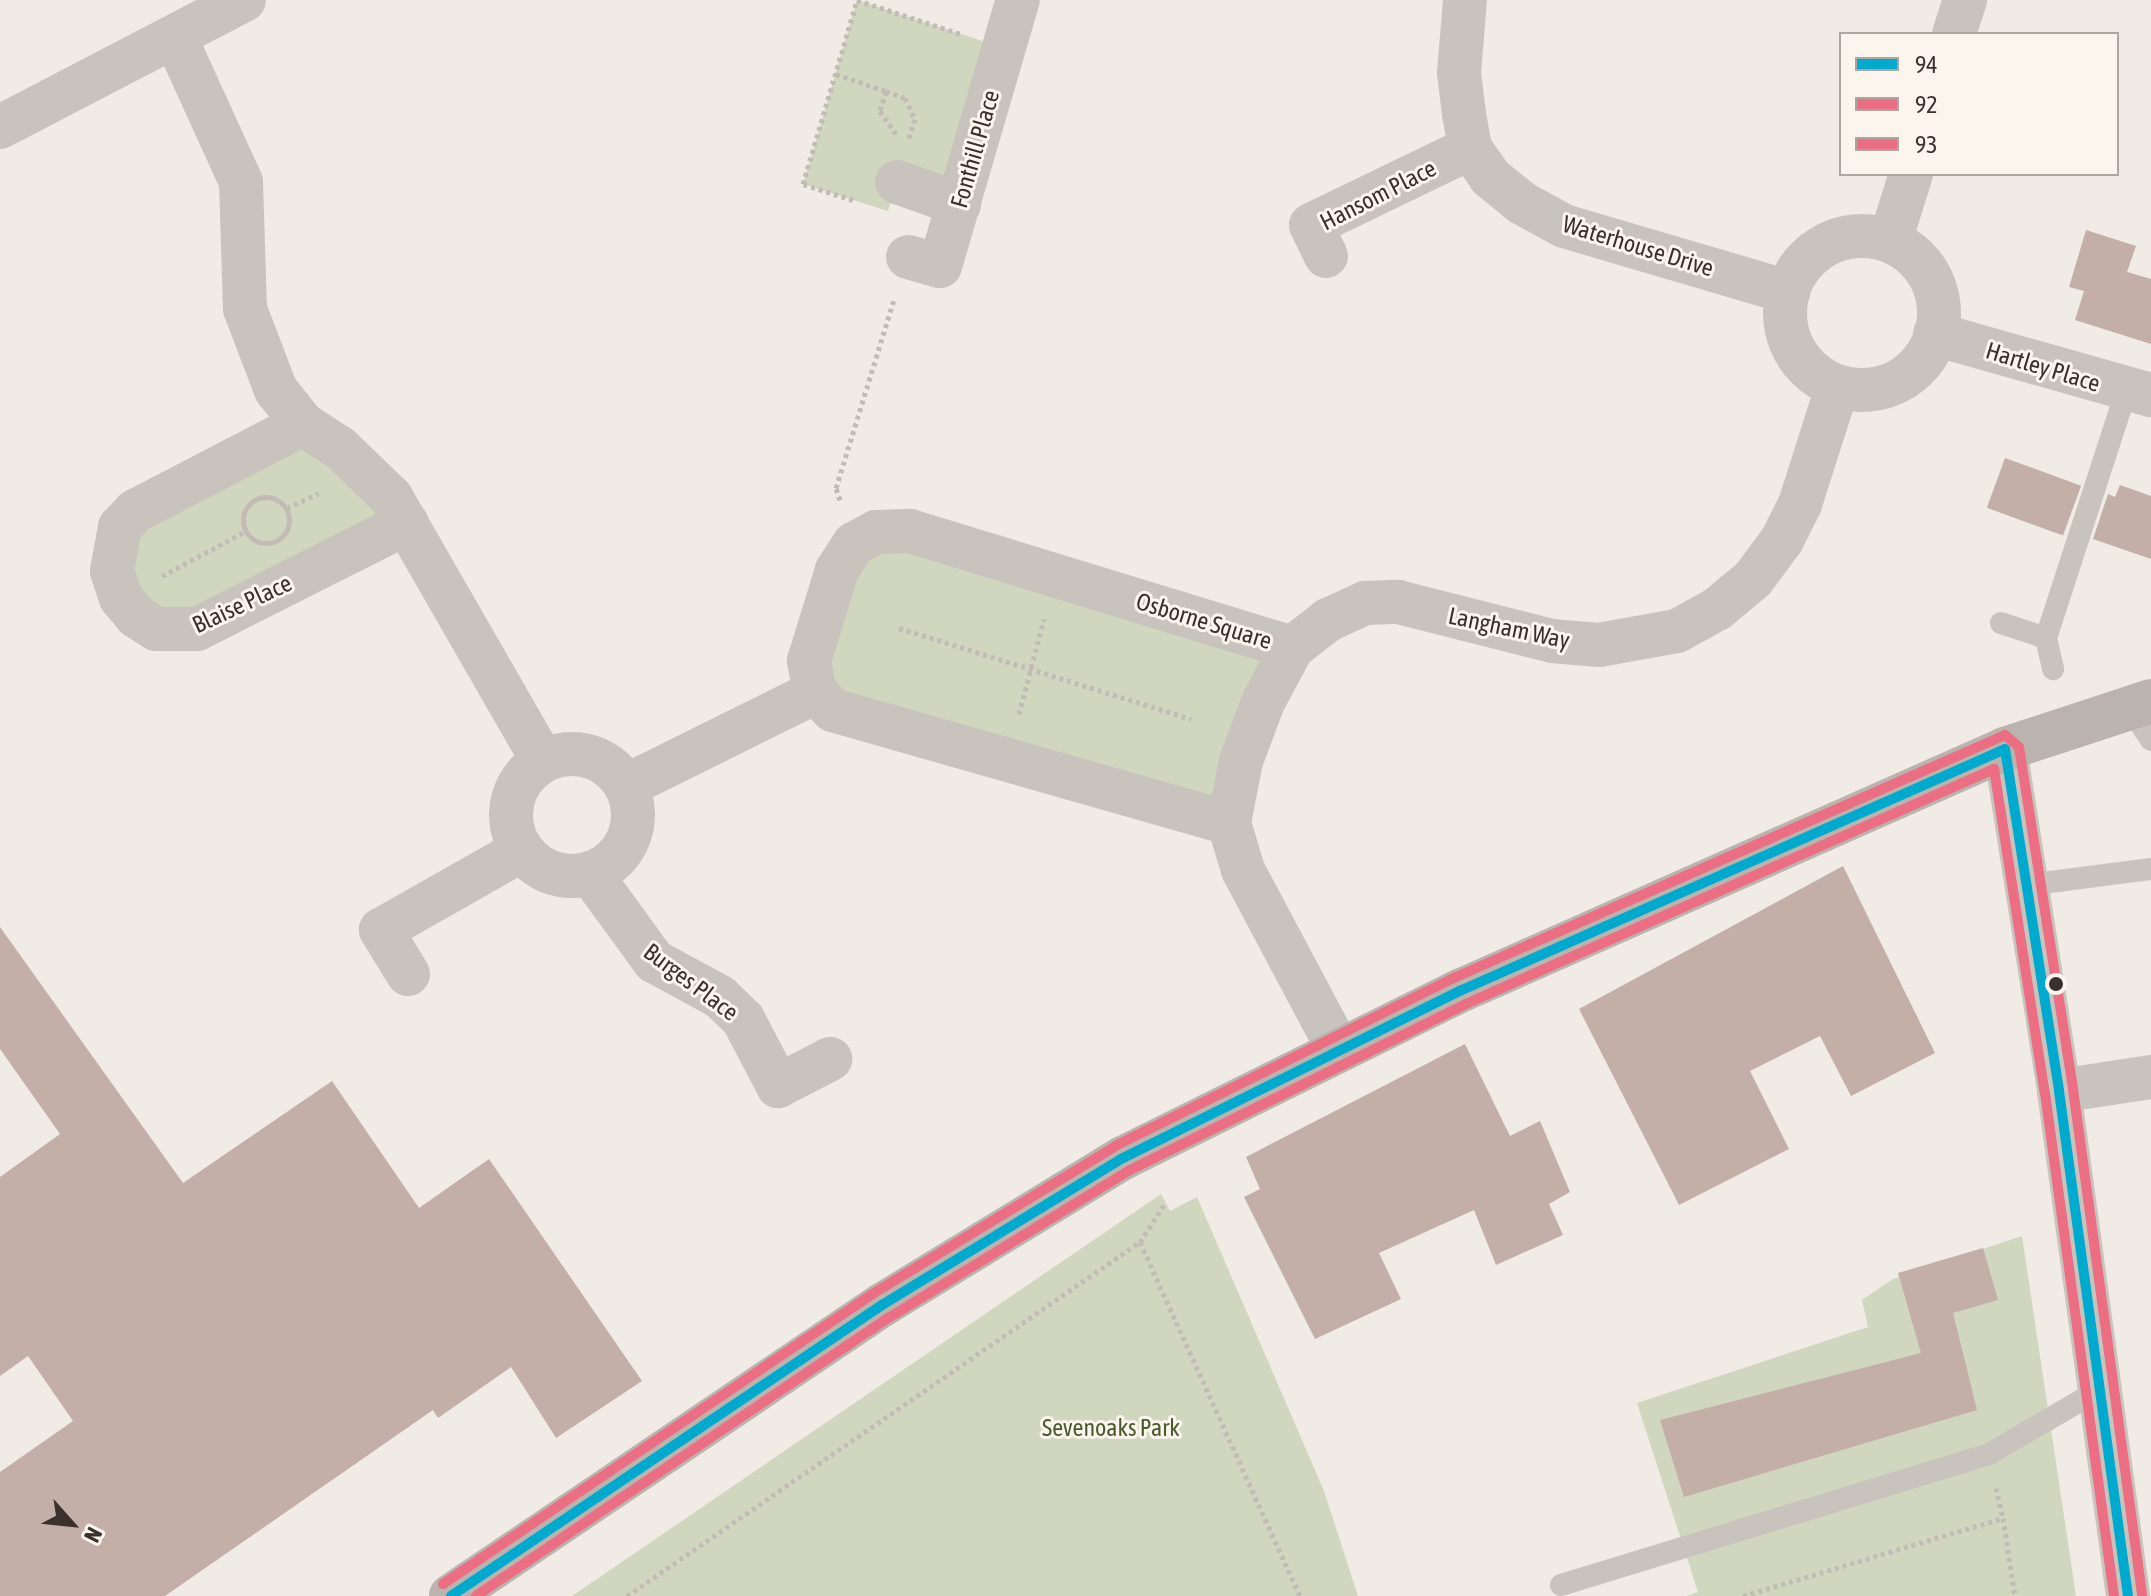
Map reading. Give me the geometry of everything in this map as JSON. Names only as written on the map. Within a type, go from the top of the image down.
[{"type":"street","points":[[0,127],[244,0]]},
{"type":"street","name":"Fonthill Place","points":[[908,257],[940,266],[1018,0]]},
{"type":"street","name":"Waterhouse Drive","points":[[1465,0],[1459,73],[1470,148],[1490,177],[1522,203],[1564,226],[1788,292]]},
{"type":"street","points":[[1955,32],[1965,0]]},
{"type":"street","points":[[175,37],[241,182],[245,309],[260,359],[276,390],[303,424],[364,468],[407,523],[542,760]]},
{"type":"street","name":"Hansom Place","points":[[1326,256],[1311,225],[1470,148]]},
{"type":"street","points":[[1890,241],[1910,176]]},
{"type":"street","points":[[897,182],[959,204]]},
{"type":"street","points":[[1843,238],[1890,241],[1913,255],[1930,275],[1938,300],[1935,334],[1915,368],[1893,384],[1868,390],[1837,388],[1810,370],[1794,349],[1785,324],[1788,292],[1799,267],[1819,249],[1843,238]]},
{"type":"street","name":"Hartley Place","points":[[1935,334],[2138,394]]},
{"type":"street","name":"Langham Way","points":[[1292,648],[1328,620],[1365,603],[1398,602],[1568,643],[1599,645],[1677,631],[1717,609],[1753,579],[1782,540],[1800,504],[1837,388]]},
{"type":"street","points":[[121,598],[112,571],[112,549],[120,527],[135,511],[303,424]]},
{"type":"street","name":"Blaise Place","points":[[121,598],[156,629],[197,629],[407,523]]},
{"type":"street","name":"Osborne Square","points":[[854,544],[876,532],[910,531],[1292,648],[1263,702],[1241,761],[1229,823]]},
{"type":"street","points":[[854,544],[823,607],[809,661],[815,692],[833,710],[862,720],[1229,823],[1243,870],[1338,1049]]},
{"type":"street","points":[[626,786],[815,692]]},
{"type":"street","points":[[451,1596],[882,1305],[1123,1158],[1338,1049],[2005,749],[2144,716]]},
{"type":"street","points":[[2005,749],[2059,1091],[2128,1596]]},
{"type":"street","points":[[575,753],[596,758],[626,786],[632,806],[628,838],[609,863],[590,873],[556,874],[522,850],[512,831],[512,800],[520,781],[542,760],[575,753]]},
{"type":"street","points":[[408,974],[381,930],[522,850]]},
{"type":"street","name":"Burges Place","points":[[590,873],[654,961],[720,997],[743,1019],[778,1086],[830,1059]]},
{"type":"street","points":[[2059,1091],[2151,1077]]},
{"type":"lane","points":[[2053,669],[2046,638],[2138,394]]},
{"type":"lane","points":[[2001,623],[2046,638]]},
{"type":"lane","points":[[2027,885],[2151,869]]},
{"type":"lane","points":[[1561,1585],[1989,1454],[2099,1390]]},
{"type":"path","points":[[897,182],[888,211],[803,184],[857,0],[1004,48]]},
{"type":"path","points":[[836,74],[886,91],[905,98],[915,119],[909,138],[892,132],[880,111],[886,91]]},
{"type":"path","points":[[854,544],[836,488],[908,257]]},
{"type":"path","points":[[271,497],[287,508],[289,527],[279,540],[261,544],[246,531],[244,512],[255,500],[271,497]]},
{"type":"path","points":[[121,598],[246,531]]},
{"type":"path","points":[[1006,761],[1055,576]]},
{"type":"path","points":[[899,628],[1030,672],[1191,719]]},
{"type":"path","points":[[627,1596],[1140,1242],[1165,1203]]},
{"type":"path","points":[[1140,1242],[1300,1596]]},
{"type":"path","points":[[1743,1596],[2003,1518],[2015,1596]]},
{"type":"green space","points":[[857,0],[1004,48],[959,204],[897,182],[888,211],[803,184]]},
{"type":"green space","points":[[303,424],[407,523],[156,629],[112,549]]},
{"type":"green space","points":[[876,532],[1292,648],[1229,823],[833,710],[823,607]]},
{"type":"green space","name":"Sevenoaks Park","points":[[1161,1194],[1170,1211],[1197,1197],[1324,1491],[1358,1596],[572,1596]]},
{"type":"green space","points":[[2022,1236],[2076,1596],[1687,1596],[1698,1592],[1637,1403],[1868,1327],[1862,1300],[1893,1279]]},
{"type":"building","points":[[2086,230],[2136,246],[2127,272],[2151,279],[2151,344],[2075,320],[2084,291],[2069,287]]},
{"type":"building","points":[[2005,458],[2081,486],[2063,536],[1987,508]]},
{"type":"building","points":[[2120,485],[2151,496],[2151,559],[2093,539],[2108,494],[2115,497]]},
{"type":"building","points":[[1843,866],[1935,1053],[1851,1096],[1820,1036],[1750,1071],[1789,1149],[1679,1205],[1579,1009]]},
{"type":"building","points":[[0,927],[183,1183],[332,1081],[419,1208],[489,1159],[642,1381],[556,1438],[511,1367],[438,1418],[433,1410],[165,1596],[0,1596],[0,1472],[73,1421],[28,1356],[0,1376],[0,1177],[60,1134],[0,1049]]},
{"type":"building","points":[[1465,1044],[1510,1136],[1540,1121],[1570,1192],[1549,1204],[1563,1235],[1496,1265],[1474,1210],[1379,1253],[1401,1299],[1315,1339],[1244,1197],[1260,1189],[1246,1157]]},
{"type":"building","points":[[1983,1248],[1998,1300],[1953,1313],[1977,1410],[1684,1497],[1660,1420],[1921,1353],[1898,1273]]},
{"type":"transit line","name":"93","points":[[443,1584],[874,1293],[1117,1145],[1456,977],[2005,735],[2019,747],[2073,1089],[2142,1594]]},
{"type":"transit line","name":"94","points":[[451,1596],[882,1305],[1123,1158],[1462,990],[2005,749],[2059,1091],[2128,1596]]},
{"type":"transit line","name":"92","points":[[476,1596],[890,1317],[1130,1170],[1468,1003],[1994,769],[2045,1093],[2114,1596]]}]
